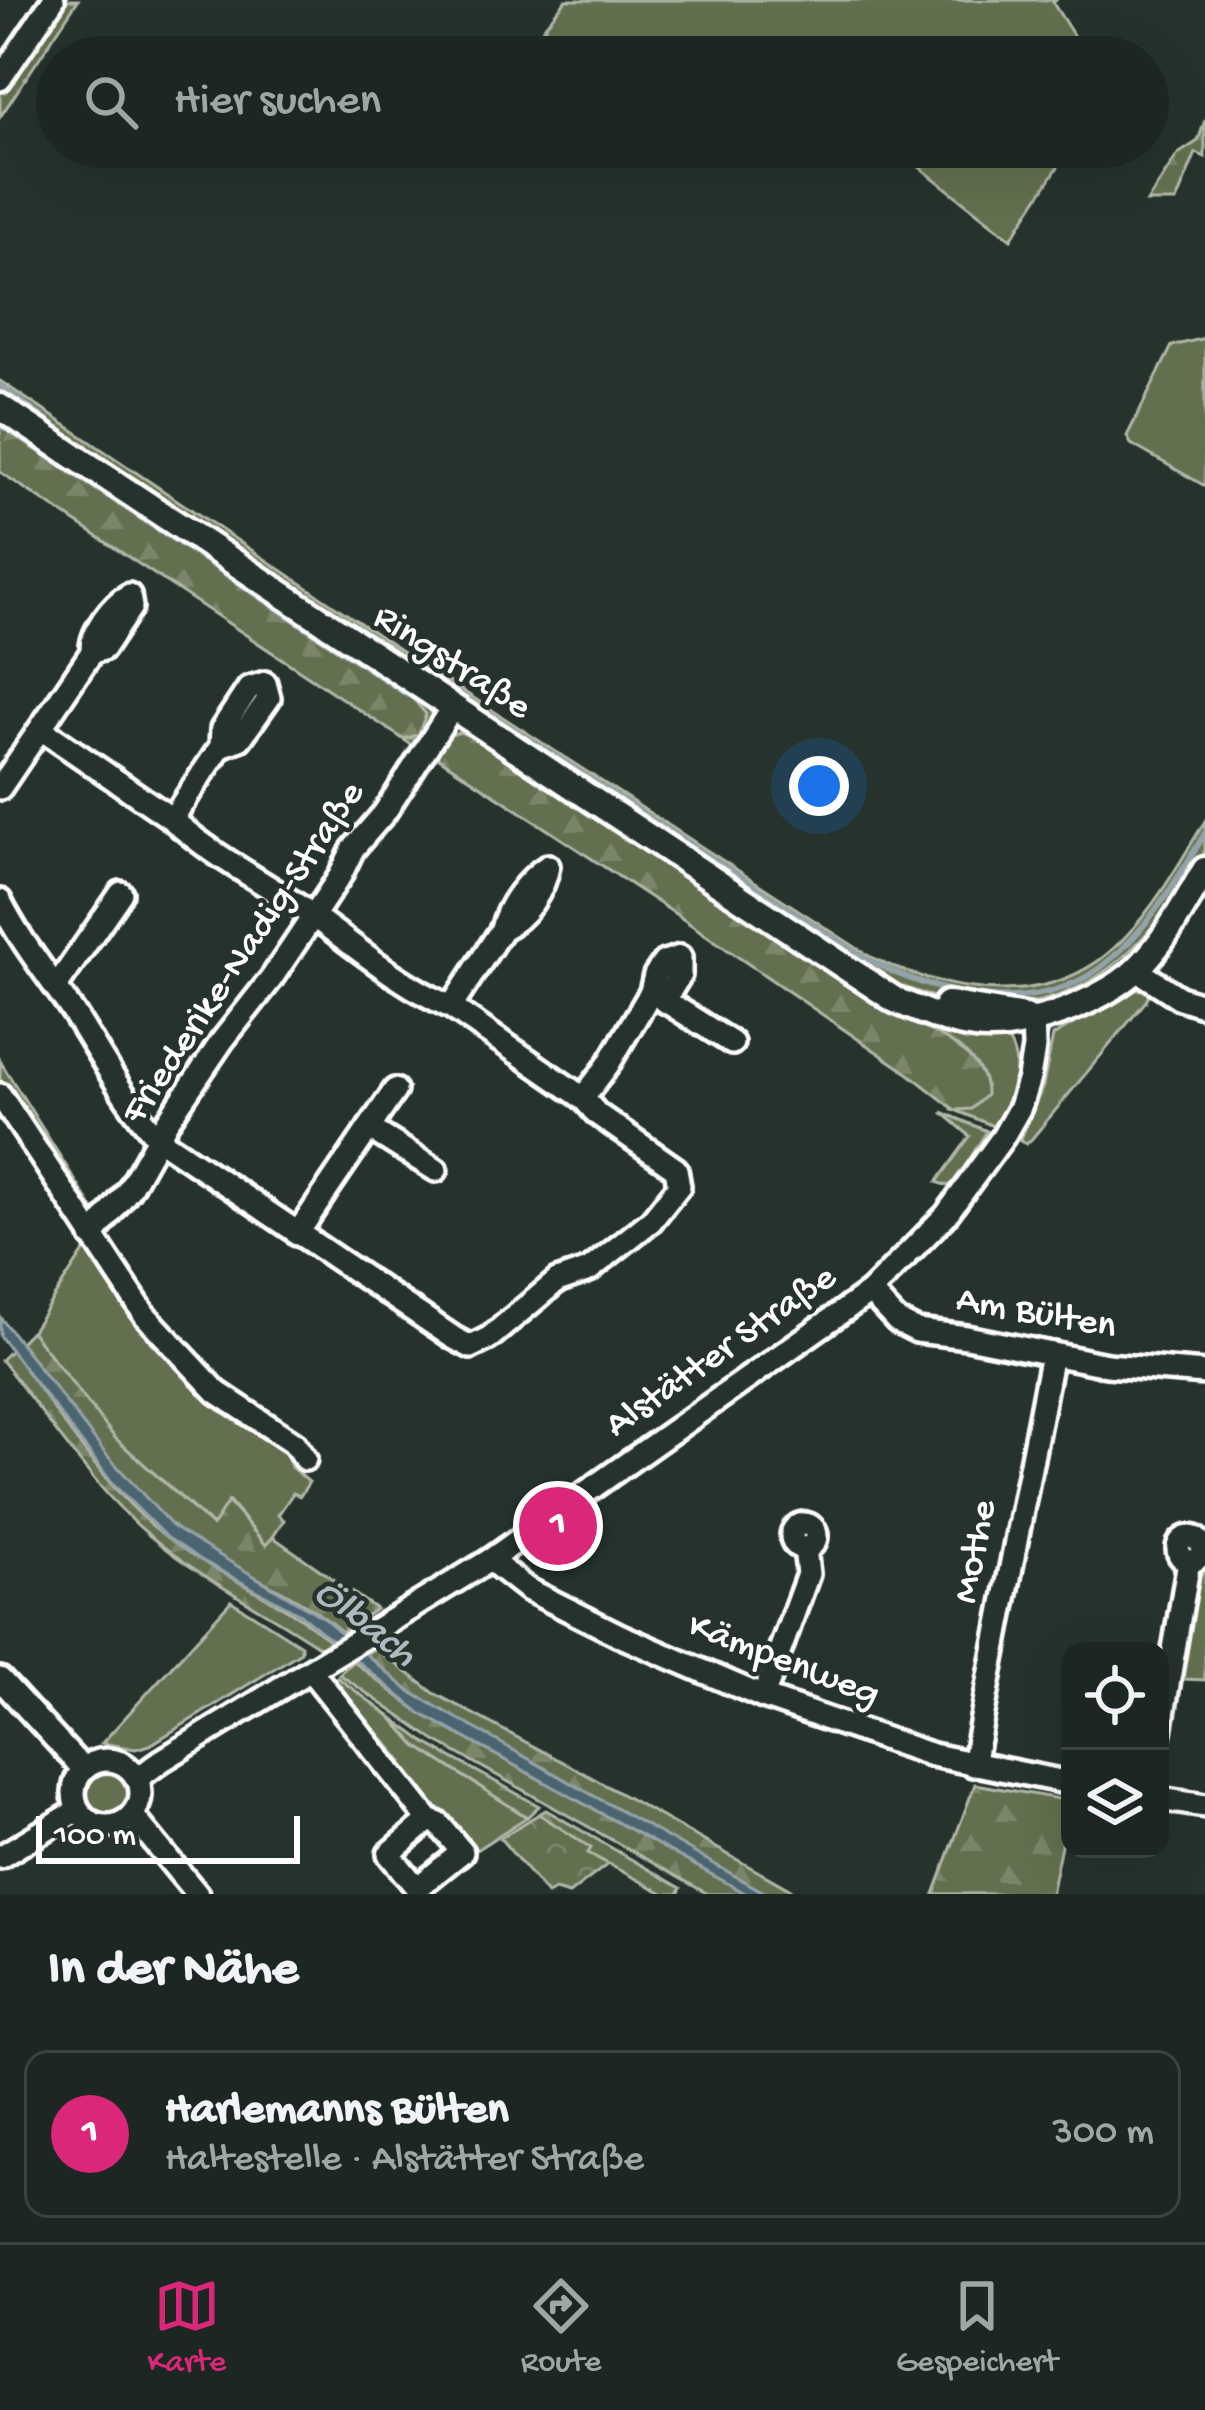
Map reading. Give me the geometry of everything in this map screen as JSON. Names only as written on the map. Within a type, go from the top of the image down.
[{"type":"main road","name":"Ringstraße","points":[[0,407],[865,977],[928,1001],[1033,1018]]},
{"type":"main road","points":[[1033,1018],[1092,999],[1136,970],[1205,869]]},
{"type":"street","points":[[0,79],[53,0]]},
{"type":"street","points":[[0,788],[92,652]]},
{"type":"street","points":[[172,819],[221,746],[222,728],[249,688],[265,683]]},
{"type":"street","name":"Friederike-Nadig-Straße","points":[[92,1237],[130,1188],[159,1138],[452,708]]},
{"type":"street","points":[[0,901],[140,1119],[159,1138],[471,1347],[489,1338],[557,1281],[589,1270],[652,1221],[680,1186],[676,1168],[597,1114],[583,1098],[190,836],[41,729]]},
{"type":"street","points":[[56,987],[122,893]]},
{"type":"street","points":[[452,1007],[502,929]]},
{"type":"street","points":[[1136,970],[1205,1009]]},
{"type":"street","points":[[583,1098],[658,996],[732,1043]]},
{"type":"street","name":"Alstätter Straße","points":[[137,1779],[490,1560],[870,1292],[946,1215],[1003,1137],[1029,1078],[1033,1018]]},
{"type":"street","points":[[298,1234],[395,1090]]},
{"type":"street","points":[[0,1095],[133,1300],[202,1376],[226,1398],[294,1443],[304,1460]]},
{"type":"street","points":[[369,1128],[436,1170]]},
{"type":"street","name":"Am Bülten","points":[[870,1292],[897,1321],[917,1331],[1138,1370],[1205,1373]]},
{"type":"street","name":"Mothe","points":[[973,1765],[1052,1354]]},
{"type":"street","points":[[763,1697],[808,1574],[805,1548]]},
{"type":"street","name":"Kämpenweg","points":[[490,1560],[527,1589],[763,1697],[932,1755],[1061,1781]]},
{"type":"street","points":[[1169,1679],[1189,1561]]},
{"type":"street","points":[[310,1671],[429,1820]]},
{"type":"street","points":[[0,1679],[83,1769]]},
{"type":"street","points":[[113,1760],[123,1763],[137,1779],[140,1801],[133,1816],[108,1827],[88,1821],[78,1810],[74,1786],[83,1769],[113,1760]]},
{"type":"street","points":[[1169,1800],[1205,1806]]},
{"type":"street","points":[[0,1857],[78,1810]]},
{"type":"street","points":[[133,1816],[197,1894]]},
{"type":"green space","points":[[62,0],[78,0],[54,36],[37,36]]},
{"type":"green space","points":[[566,0],[1056,0],[1053,3],[1074,36],[565,36],[543,28]]},
{"type":"green space","points":[[36,38],[36,63],[0,117],[0,91]]},
{"type":"green space","points":[[1205,120],[1205,157],[1196,153],[1176,202],[1147,202],[1178,154],[1198,141]]},
{"type":"green space","points":[[921,168],[1057,168],[1011,239]]},
{"type":"green space","points":[[1205,338],[1205,486],[1131,444],[1127,436],[1172,346]]},
{"type":"green space","points":[[0,381],[412,658],[404,665],[251,561],[253,557],[244,551],[239,554],[86,452],[87,445],[79,441],[70,445],[0,397]]},
{"type":"green space","points":[[0,419],[425,699],[432,717],[416,748],[403,739],[411,738],[0,426]]},
{"type":"green space","points":[[0,426],[414,700],[426,714],[418,735],[403,739],[0,472]]},
{"type":"green space","points":[[420,663],[869,956],[935,981],[1003,990],[1068,977],[1098,961],[1138,923],[1205,821],[1205,849],[1164,911],[1104,972],[1070,991],[1035,1002],[959,1003],[878,975],[420,675]]},
{"type":"green space","points":[[460,732],[896,1014],[954,1044],[977,1067],[986,1095],[971,1109],[955,1110],[674,913],[436,756],[451,735]]},
{"type":"green space","points":[[1129,991],[1150,992],[1146,1001],[1030,1141],[1020,1141],[1043,1086],[1053,1036]]},
{"type":"green space","points":[[908,1020],[1007,1039],[1016,1072],[993,1126],[955,1110],[971,1108],[962,1051]]},
{"type":"green space","points":[[0,1061],[95,1212],[84,1210],[8,1092],[0,1079]]},
{"type":"green space","points":[[942,1112],[987,1131],[955,1183],[947,1186],[937,1182],[970,1136]]},
{"type":"green space","points":[[89,1244],[135,1311],[283,1443],[291,1467],[309,1482],[300,1496],[293,1493],[278,1515],[284,1520],[267,1546],[229,1502],[213,1526],[115,1438],[31,1332]]},
{"type":"green space","points":[[31,1331],[115,1438],[212,1526],[228,1502],[266,1545],[273,1537],[376,1609],[342,1632],[303,1603],[176,1529],[112,1464],[74,1416],[20,1342]]},
{"type":"green space","points":[[11,1350],[101,1472],[143,1517],[185,1550],[330,1641],[320,1647],[170,1552],[129,1517],[1,1360]]},
{"type":"green space","points":[[1205,1570],[1205,1680],[1181,1679],[1198,1577]]},
{"type":"green space","points":[[231,1601],[301,1645],[301,1652],[150,1745],[135,1749],[102,1743]]},
{"type":"green space","points":[[375,1648],[434,1693],[798,1894],[767,1894],[458,1721],[409,1691],[364,1655]]},
{"type":"green space","points":[[353,1661],[420,1713],[747,1894],[708,1894],[434,1740],[339,1674]]},
{"type":"green space","points":[[337,1677],[391,1717],[417,1746],[527,1817],[473,1852],[441,1809],[429,1809],[396,1766],[402,1761],[376,1730],[368,1728],[332,1681]]},
{"type":"green space","points":[[391,1717],[426,1743],[539,1806],[527,1817],[417,1746]]},
{"type":"green space","points":[[108,1773],[122,1779],[128,1793],[122,1807],[108,1813],[94,1807],[88,1793],[94,1779]]},
{"type":"green space","points":[[975,1784],[1061,1799],[1061,1845],[1051,1894],[934,1894]]},
{"type":"green space","points":[[546,1810],[681,1888],[678,1894],[665,1894],[587,1853],[539,1814]]},
{"type":"green space","points":[[539,1814],[608,1864],[569,1894],[555,1890],[547,1894],[500,1838]]},
{"type":"water","points":[[0,1317],[105,1453],[174,1528],[324,1618],[409,1691],[767,1894],[747,1894],[420,1713],[300,1614],[165,1536],[113,1484],[0,1336]]},
{"type":"waterway","points":[[0,386],[72,439]]},
{"type":"waterway","points":[[0,424],[408,695]]},
{"type":"waterway","points":[[91,452],[213,534]]},
{"type":"waterway","points":[[425,672],[859,955],[888,970],[953,991],[1019,997],[1083,979],[1138,932],[1205,833]]},
{"type":"place","name":"Harlemanns Bülten","points":[[558,1526]]},
{"type":"water label","name":"Ölbach","points":[[364,1625]]}]
